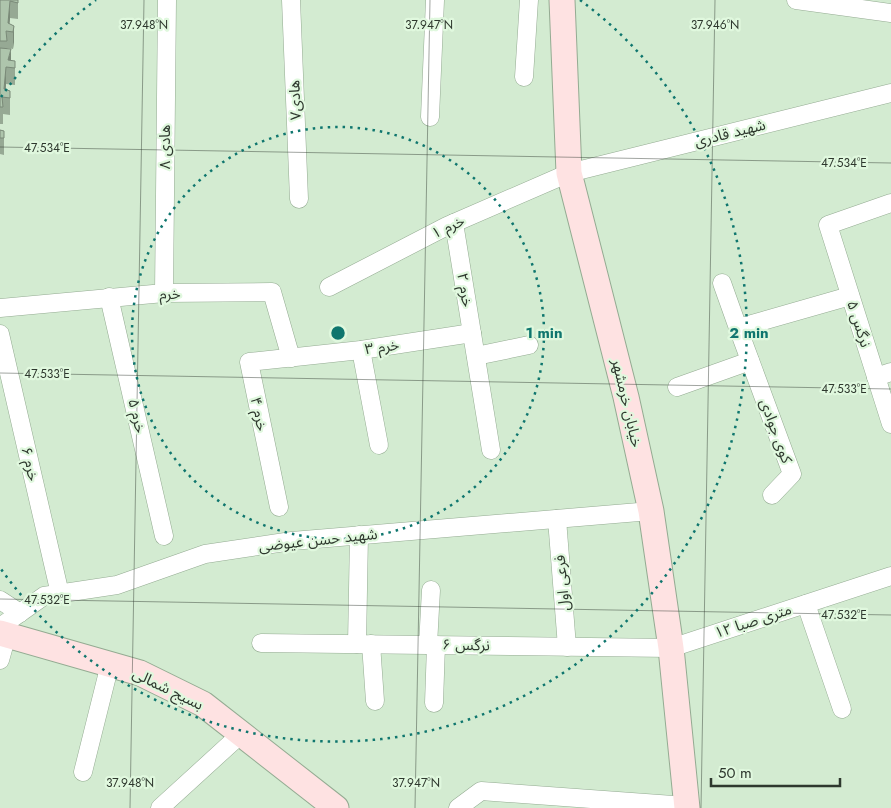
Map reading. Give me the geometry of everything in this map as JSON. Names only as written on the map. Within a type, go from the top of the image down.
[{"type":"street","name":"هادی ۸","points":[[164,293],[166,0]]},
{"type":"street","name":"هادی۷","points":[[291,0],[299,199]]},
{"type":"street","points":[[430,117],[435,0]]},
{"type":"street","points":[[524,77],[529,0]]},
{"type":"street","name":"خیابان خرمشهر","points":[[562,0],[570,173],[626,397],[651,511],[671,648],[687,807]]},
{"type":"street","points":[[800,0],[884,8]]},
{"type":"street","name":"شهید قادری","points":[[570,173],[891,93]]},
{"type":"street","name":"خرم ۱","points":[[329,287],[454,223],[570,173]]},
{"type":"street","name":"نرگس ۵","points":[[891,203],[828,225],[850,296],[884,375],[891,424]]},
{"type":"street","name":"خرم ۲","points":[[454,223],[491,450]]},
{"type":"street","name":"کوی جوادی","points":[[722,283],[792,474],[772,495]]},
{"type":"street","name":"خرم","points":[[0,308],[164,293],[272,292],[291,358]]},
{"type":"street","points":[[738,328],[850,296]]},
{"type":"street","name":"خرم ۵","points":[[109,297],[164,536]]},
{"type":"street","name":"خرم ۳","points":[[291,358],[361,350],[472,333]]},
{"type":"street","name":"خرم ۶","points":[[0,334],[60,594]]},
{"type":"street","points":[[476,356],[529,345]]},
{"type":"street","points":[[361,350],[379,445]]},
{"type":"street","name":"خرم ۴","points":[[279,507],[248,362],[291,358]]},
{"type":"street","points":[[677,388],[750,361]]},
{"type":"street","name":"شهید حسن عیوضی","points":[[2,631],[20,613],[44,596],[117,585],[205,554],[292,541],[651,511]]},
{"type":"street","name":"فرعی اول","points":[[557,519],[567,647]]},
{"type":"street","points":[[359,535],[364,644],[375,701]]},
{"type":"street","name":"۱۲ متری صبا","points":[[671,648],[891,576]]},
{"type":"street","points":[[431,590],[434,703]]},
{"type":"street","points":[[0,600],[20,613]]},
{"type":"street","points":[[806,604],[842,709]]},
{"type":"street","points":[[0,660],[2,631]]},
{"type":"street","name":"بسیج شمالی","points":[[2,631],[140,673],[203,704],[336,808]]},
{"type":"street","name":"نرگس ۶","points":[[261,643],[671,648]]},
{"type":"street","points":[[83,772],[110,664]]},
{"type":"street","points":[[160,808],[241,734]]},
{"type":"street","points":[[458,808],[481,791],[687,807]]},
{"type":"building","points":[[0,0],[18,0],[18,3],[10,1],[8,23],[14,26],[13,32],[6,31],[7,41],[0,41]]},
{"type":"building","points":[[0,48],[11,49],[8,60],[15,61],[15,68],[6,67],[4,89],[10,91],[10,98],[2,97],[3,107],[0,107]]},
{"type":"building","points":[[0,130],[4,131],[4,138],[0,138]]}]
